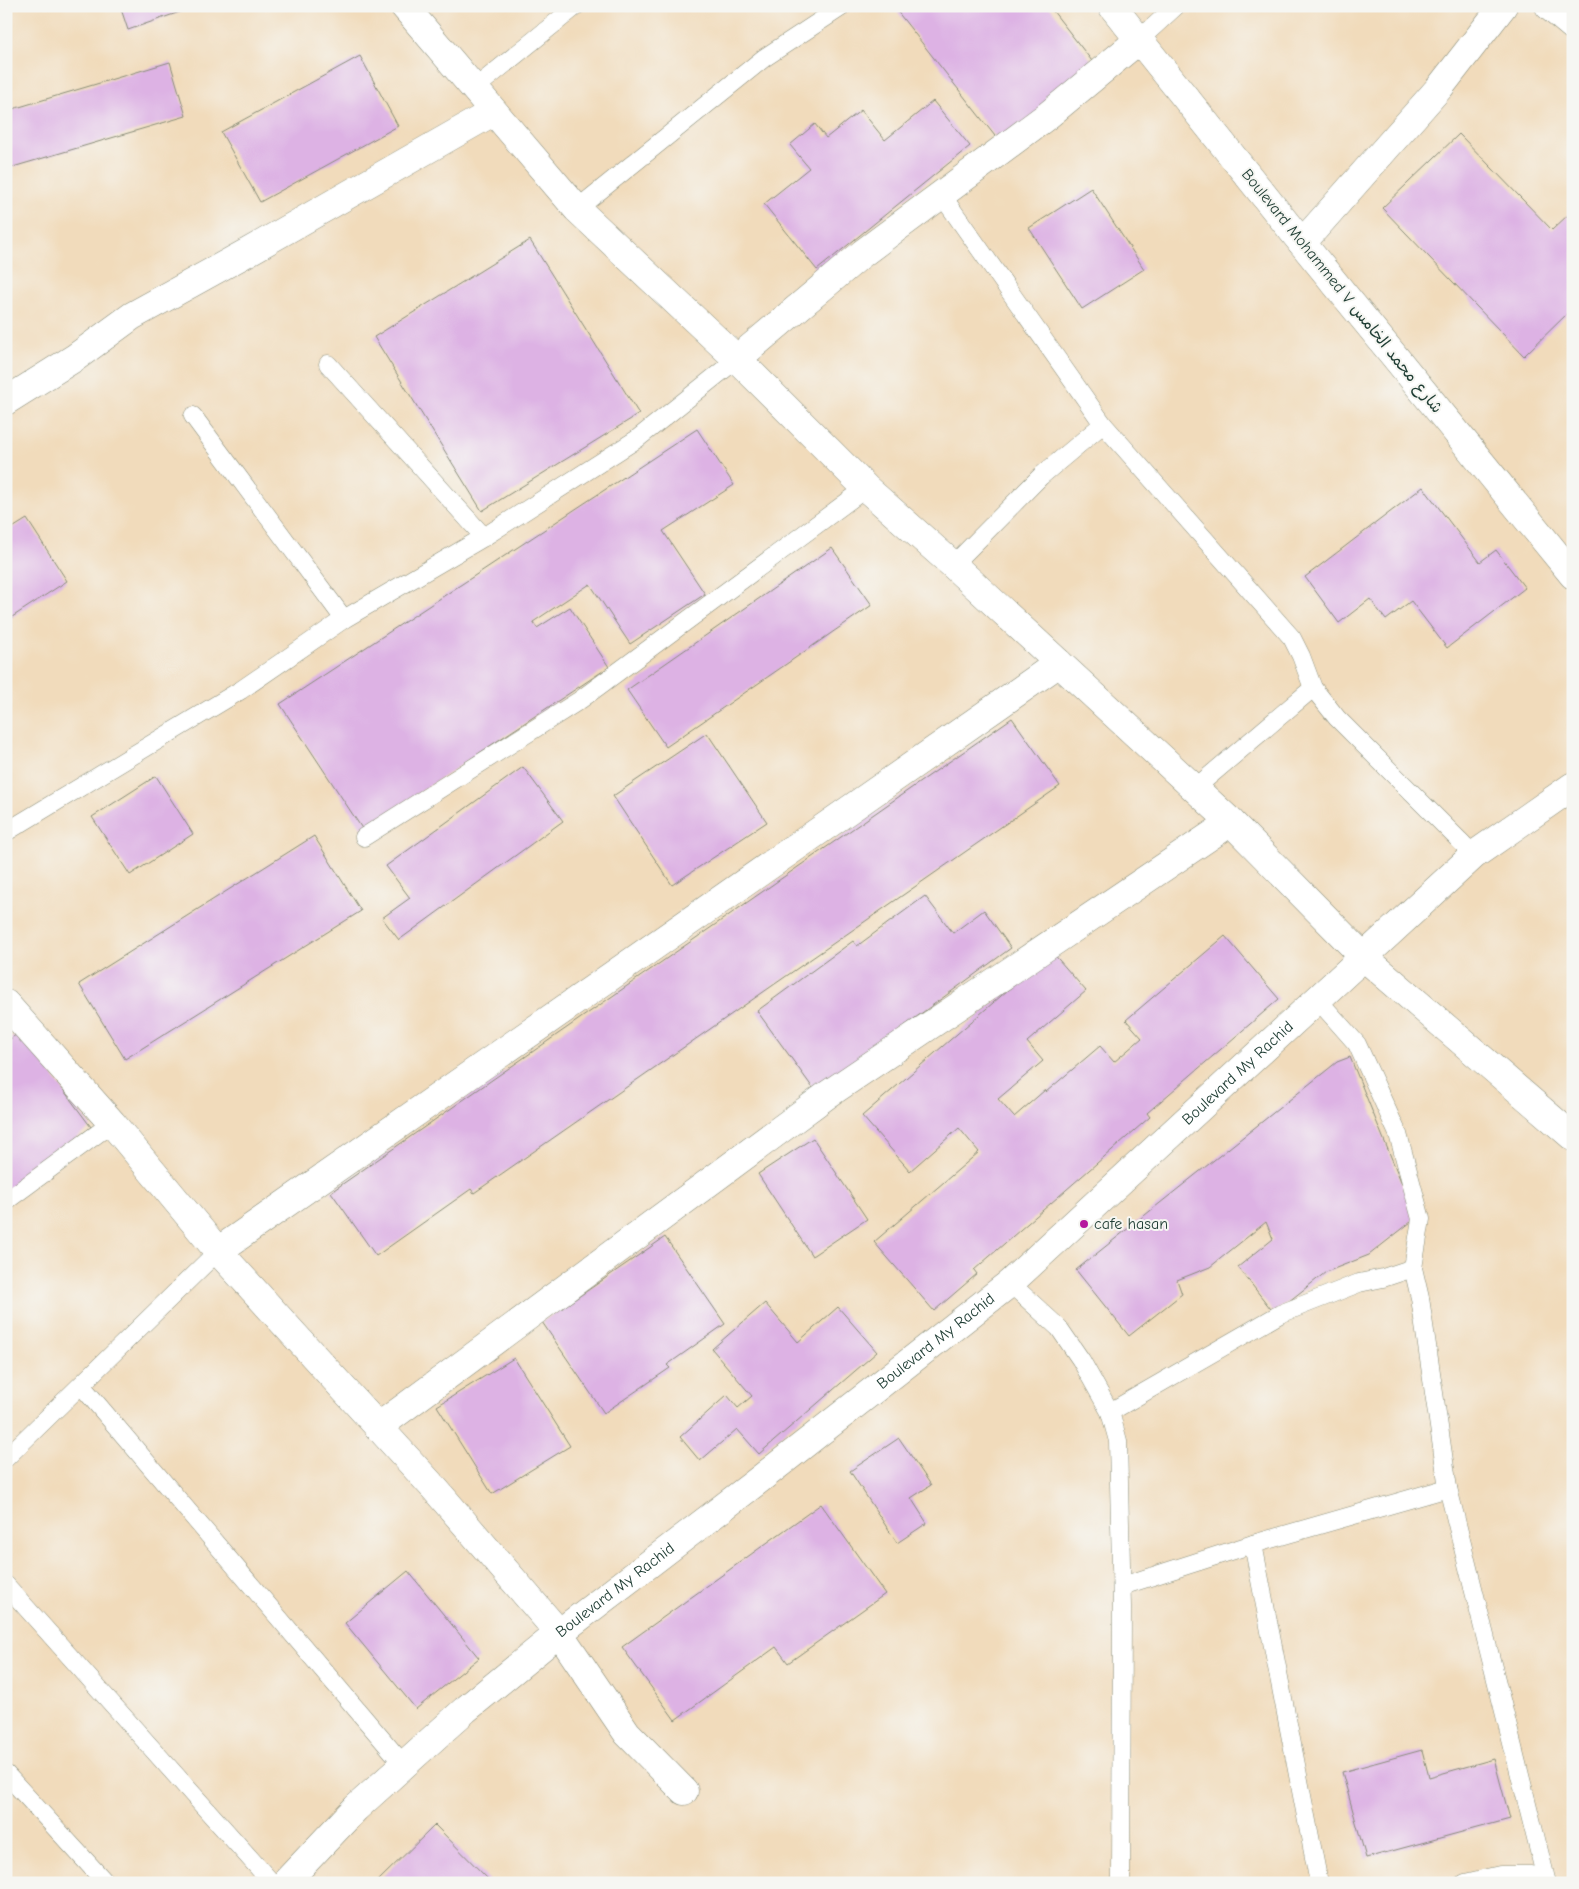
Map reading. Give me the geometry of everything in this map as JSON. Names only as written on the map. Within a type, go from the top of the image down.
[{"type":"street","points":[[404,6],[577,209],[737,358],[866,488],[953,565],[1231,822],[1365,958],[1573,1137]]},
{"type":"street","name":"Boulevard Mohammed V شارع محمد الخامس","points":[[1112,6],[1302,243],[1573,575]]},
{"type":"street","points":[[1302,243],[1440,87],[1503,6]]},
{"type":"street","points":[[1548,6],[1573,26]]},
{"type":"street","points":[[737,358],[864,253],[1047,116],[1140,39]]},
{"type":"street","points":[[6,401],[76,357],[132,316],[493,112]]},
{"type":"street","points":[[218,1251],[1059,663]]},
{"type":"street","name":"Boulevard My Rachid","points":[[285,1883],[356,1808],[465,1710],[559,1633],[763,1477],[1010,1283],[1143,1159],[1365,958],[1414,909],[1474,856],[1573,786]]},
{"type":"street","points":[[378,1427],[827,1095],[1231,822]]},
{"type":"street","points":[[6,1005],[112,1123],[218,1251],[435,1489],[559,1633],[627,1733],[684,1791]]},
{"type":"lane","points":[[474,90],[576,6]]},
{"type":"lane","points":[[577,209],[764,58],[843,6]]},
{"type":"lane","points":[[1140,39],[1176,6]]},
{"type":"lane","points":[[941,194],[1103,424],[1292,638],[1313,688],[1337,718],[1474,856]]},
{"type":"lane","points":[[6,832],[241,690],[344,619],[484,537],[637,439],[737,358]]},
{"type":"lane","points":[[328,364],[484,537]]},
{"type":"lane","points":[[193,416],[344,619]]},
{"type":"lane","points":[[953,565],[1041,476],[1103,424]]},
{"type":"lane","points":[[364,837],[580,700],[866,488]]},
{"type":"lane","points":[[1194,789],[1313,688]]},
{"type":"lane","points":[[1318,1000],[1357,1044],[1398,1134],[1421,1219],[1413,1268],[1420,1298],[1448,1488],[1545,1883]]},
{"type":"lane","points":[[6,1201],[112,1123]]},
{"type":"lane","points":[[6,1458],[218,1251]]},
{"type":"lane","points":[[1110,1412],[1280,1314],[1359,1283],[1383,1278],[1413,1268]]},
{"type":"lane","points":[[1010,1283],[1059,1328],[1081,1360],[1110,1412],[1118,1441],[1122,1586],[1121,1883]]},
{"type":"lane","points":[[81,1385],[403,1764]]},
{"type":"lane","points":[[1122,1586],[1253,1544],[1448,1488]]},
{"type":"lane","points":[[1253,1544],[1319,1883]]},
{"type":"lane","points":[[6,1585],[272,1883]]},
{"type":"lane","points":[[6,1774],[106,1883]]},
{"type":"lane","points":[[1465,1883],[1500,1875],[1531,1875],[1545,1883]]},
{"type":"building","points":[[120,6],[194,6],[194,7],[128,30]]},
{"type":"building","points":[[893,6],[1049,6],[1099,70],[1002,145]]},
{"type":"building","points":[[360,56],[398,126],[260,202],[221,132]]},
{"type":"building","points":[[170,62],[186,116],[6,169],[6,111]]},
{"type":"building","points":[[933,101],[970,146],[817,270],[764,204],[809,168],[790,145],[815,124],[826,138],[861,110],[885,140]]},
{"type":"building","points":[[1459,134],[1552,230],[1569,214],[1573,219],[1573,308],[1524,356],[1382,208]]},
{"type":"building","points":[[1091,188],[1144,269],[1082,309],[1029,228]]},
{"type":"building","points":[[530,240],[639,414],[482,511],[374,337]]},
{"type":"building","points":[[697,429],[734,485],[663,531],[705,594],[630,644],[590,584],[533,622],[537,628],[570,607],[609,667],[363,830],[280,704]]},
{"type":"building","points":[[1423,487],[1480,562],[1496,550],[1525,588],[1447,648],[1411,601],[1386,620],[1370,599],[1339,623],[1305,577]]},
{"type":"building","points":[[27,519],[67,581],[6,621],[6,532]]},
{"type":"building","points":[[832,548],[872,605],[666,747],[627,690]]},
{"type":"building","points":[[1012,718],[1060,786],[474,1193],[471,1189],[376,1256],[331,1192]]},
{"type":"building","points":[[707,733],[767,822],[672,885],[613,796]]},
{"type":"building","points":[[523,767],[563,821],[399,940],[382,918],[410,898],[386,866]]},
{"type":"building","points":[[156,776],[193,834],[130,875],[92,817]]},
{"type":"building","points":[[314,836],[361,911],[125,1059],[79,984]]},
{"type":"building","points":[[925,896],[953,933],[984,910],[1011,948],[815,1091],[757,1011],[853,941],[857,946]]},
{"type":"building","points":[[1225,936],[1279,999],[1147,1113],[1150,1117],[974,1270],[977,1274],[934,1311],[874,1242],[979,1152],[959,1128],[910,1171],[862,1116],[1052,952],[1086,991],[1027,1042],[1043,1061],[998,1099],[1014,1117],[1100,1046],[1114,1062],[1142,1038],[1126,1020]]},
{"type":"building","points":[[20,1032],[91,1127],[9,1190],[6,1186],[6,1042]]},
{"type":"building","points":[[1350,1057],[1416,1218],[1369,1255],[1326,1272],[1274,1313],[1238,1267],[1273,1239],[1266,1222],[1210,1267],[1177,1280],[1182,1294],[1129,1336],[1076,1270],[1337,1062]]},
{"type":"building","points":[[813,1138],[867,1219],[812,1256],[758,1174]]},
{"type":"building","points":[[665,1237],[725,1324],[667,1365],[670,1368],[604,1413],[542,1322]]},
{"type":"building","points":[[765,1303],[798,1342],[838,1307],[877,1352],[759,1454],[737,1429],[700,1461],[680,1437],[727,1395],[738,1408],[752,1396],[712,1349]]},
{"type":"building","points":[[514,1358],[570,1446],[492,1494],[437,1406]]},
{"type":"building","points":[[899,1438],[931,1485],[911,1498],[927,1523],[897,1543],[850,1471]]},
{"type":"building","points":[[821,1504],[885,1594],[788,1663],[776,1647],[675,1720],[622,1647]]},
{"type":"building","points":[[408,1571],[479,1658],[416,1709],[345,1623]]},
{"type":"building","points":[[1422,1750],[1429,1777],[1494,1759],[1510,1819],[1366,1858],[1342,1772]]},
{"type":"building","points":[[435,1825],[492,1883],[376,1883]]},
{"type":"place","name":"cafe hasan","points":[[1084,1224]]}]
